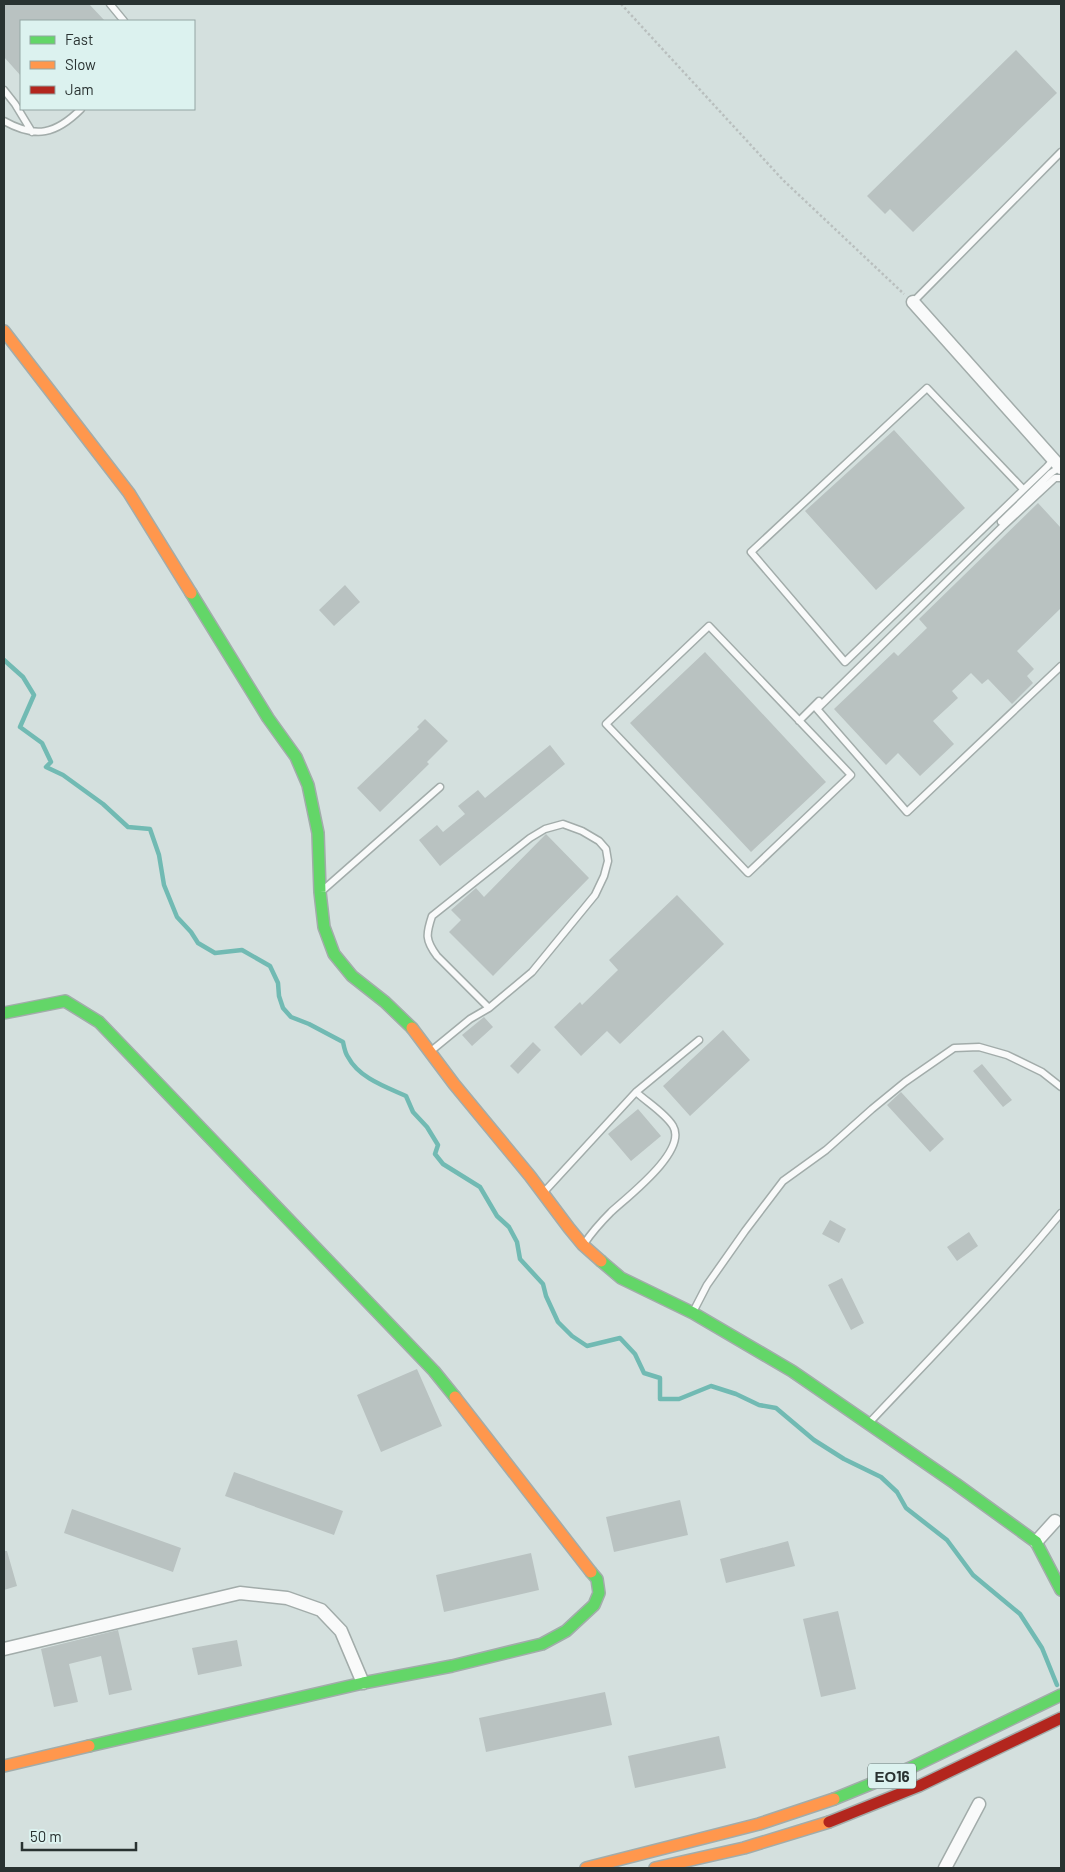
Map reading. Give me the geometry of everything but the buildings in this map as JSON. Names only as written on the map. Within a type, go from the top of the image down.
[{"type":"street","points":[[912,302],[1059,468]]},
{"type":"street","points":[[4,331],[129,493],[268,718],[296,757],[308,785],[318,833],[320,892],[324,927],[334,954],[352,976],[385,1002],[418,1034],[454,1084],[583,1245],[620,1278],[693,1314],[792,1371],[1036,1542],[1045,1556],[1061,1590]]},
{"type":"street","points":[[4,1013],[65,1001],[99,1022],[434,1371],[596,1579],[599,1593],[594,1605],[566,1631],[542,1644],[452,1666],[363,1683],[4,1766]]},
{"type":"street","points":[[1036,1542],[1056,1519]]},
{"type":"street","points":[[4,1649],[240,1593],[286,1598],[321,1610],[341,1631],[363,1683]]},
{"type":"street","name":"ΕΟ16","points":[[586,1868],[714,1837],[817,1806],[918,1765],[1061,1695]]},
{"type":"street","name":"ΕΟ16","points":[[655,1868],[720,1854],[833,1821],[926,1783],[1061,1718]]},
{"type":"street","points":[[992,1752],[1061,1731]]},
{"type":"street","points":[[945,1868],[979,1804]]},
{"type":"lane","points":[[110,4],[123,20]]},
{"type":"lane","points":[[4,90],[32,132]]},
{"type":"lane","points":[[4,121],[32,132],[50,130],[64,125],[80,110]]},
{"type":"lane","points":[[912,302],[1061,152]]},
{"type":"lane","points":[[1023,489],[927,388],[751,552],[845,662],[1023,489],[1059,468]]},
{"type":"lane","points":[[1059,468],[1055,478],[1001,528],[817,709],[907,812],[1061,666]]},
{"type":"lane","points":[[799,721],[1051,473],[1059,468]]},
{"type":"lane","points":[[709,626],[799,721],[851,775],[748,873],[606,724],[709,626]]},
{"type":"lane","points":[[320,892],[440,787]]},
{"type":"lane","points":[[431,1051],[470,1019],[489,1008],[532,972],[594,896],[604,876],[608,861],[606,849],[599,841],[582,831],[562,824],[545,828],[432,916],[426,933],[429,946],[489,1008]]},
{"type":"lane","points":[[543,1193],[636,1092],[699,1040]]},
{"type":"lane","points":[[693,1314],[712,1277],[744,1231],[783,1181],[826,1150],[905,1082],[954,1048],[978,1047],[1007,1055],[1042,1072],[1061,1087]]},
{"type":"lane","points":[[583,1245],[592,1232],[612,1211],[658,1169],[668,1155],[676,1135],[673,1126],[636,1092]]},
{"type":"lane","points":[[867,1424],[977,1308],[1061,1212]]},
{"type":"path","points":[[621,4],[783,180],[912,302]]},
{"type":"waterway","points":[[4,660],[23,677],[34,695],[20,727],[42,743],[51,762],[46,767],[63,775],[103,804],[128,827],[150,829],[159,855],[164,885],[177,917],[198,943],[215,953],[242,950],[270,966],[278,983],[279,996],[283,1008],[291,1017],[343,1042],[347,1055],[359,1071],[374,1081],[406,1096],[413,1112],[427,1127],[438,1145],[435,1154],[443,1164],[480,1187],[497,1216],[509,1227],[517,1242],[520,1259],[543,1284],[546,1296],[558,1322],[572,1336],[587,1346],[620,1338],[635,1354],[644,1373],[660,1378],[660,1399],[679,1399],[711,1386],[736,1394],[759,1405],[776,1408],[814,1440],[844,1459],[881,1477],[897,1492],[906,1508],[947,1540],[973,1575],[1020,1614],[1042,1648],[1057,1685]]},
{"type":"traffic: fast","points":[[191,593],[268,718],[296,757],[308,785],[318,833],[320,892],[324,927],[334,954],[352,976],[385,1002],[412,1028]]},
{"type":"traffic: fast","points":[[4,1013],[65,1001],[99,1022],[434,1371],[455,1397]]},
{"type":"traffic: fast","points":[[601,1261],[621,1278],[693,1313],[792,1371],[956,1484],[1036,1542],[1061,1590]]},
{"type":"traffic: fast","points":[[89,1746],[363,1683],[452,1666],[542,1644],[566,1631],[594,1605],[599,1593],[597,1579],[591,1572]]},
{"type":"traffic: fast","points":[[834,1799],[910,1768],[1061,1695]]},
{"type":"traffic: slow","points":[[4,331],[129,493],[191,593]]},
{"type":"traffic: slow","points":[[412,1028],[454,1084],[530,1176],[569,1228],[583,1245],[601,1261]]},
{"type":"traffic: slow","points":[[455,1397],[591,1572]]},
{"type":"traffic: slow","points":[[4,1766],[89,1746]]},
{"type":"traffic: slow","points":[[586,1868],[759,1824],[834,1799]]},
{"type":"traffic: slow","points":[[655,1868],[744,1848],[829,1822]]},
{"type":"traffic: jam","points":[[829,1822],[919,1786],[1061,1718]]}]
